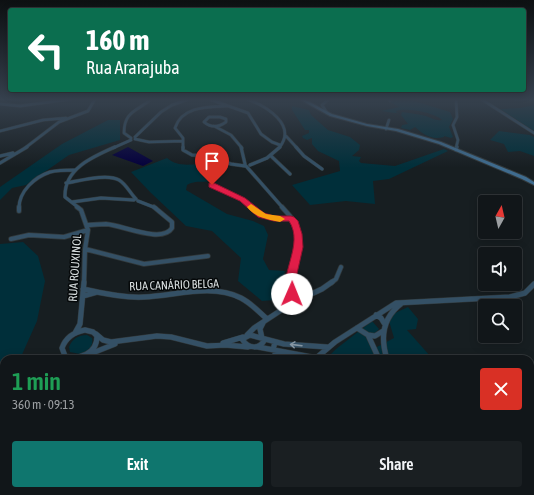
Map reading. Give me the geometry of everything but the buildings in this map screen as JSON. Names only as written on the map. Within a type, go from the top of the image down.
[{"type":"main road","points":[[361,122],[440,143],[524,178],[534,184]]},
{"type":"street","points":[[0,131],[40,122]]},
{"type":"street","points":[[0,163],[34,142],[59,122]]},
{"type":"street","points":[[124,122],[124,133],[133,138],[149,142],[183,142]]},
{"type":"street","points":[[66,183],[76,170],[103,152],[133,138],[151,122]]},
{"type":"street","points":[[178,122],[175,127],[182,136],[183,150],[186,153],[209,157],[225,163],[237,165],[256,164],[270,157],[286,136]]},
{"type":"street","points":[[205,122],[225,130],[240,144],[247,165],[291,219],[297,229],[299,240],[291,283],[292,303]]},
{"type":"street","points":[[254,122],[261,134],[270,141],[280,145]]},
{"type":"street","points":[[280,122],[286,136],[304,156],[322,170]]},
{"type":"street","points":[[386,129],[388,122]]},
{"type":"street","points":[[455,122],[454,125],[458,140],[456,150]]},
{"type":"street","points":[[517,122],[534,133]]},
{"type":"street","points":[[214,126],[223,124],[225,130]]},
{"type":"street","points":[[0,156],[18,152]]},
{"type":"street","points":[[270,157],[290,174]]},
{"type":"street","points":[[19,211],[18,204],[23,194],[38,178],[52,172],[76,170]]},
{"type":"street","points":[[66,183],[112,178],[119,180],[126,187],[135,201]]},
{"type":"street","name":"RUA ROUXINOL","points":[[66,183],[63,191],[65,197],[81,210],[87,228],[80,324],[75,333]]},
{"type":"street","points":[[212,185],[243,200],[256,212],[264,216],[274,219],[291,219]]},
{"type":"street","points":[[11,239],[29,235],[64,237],[87,228],[106,224],[157,235],[171,231],[173,225],[172,222],[156,208],[135,201],[101,198],[80,200],[73,203]]},
{"type":"street","points":[[85,250],[144,264],[208,256]]},
{"type":"street","points":[[84,256],[95,253]]},
{"type":"street","points":[[215,346],[245,336],[254,328],[292,303],[313,294],[331,283],[337,277],[341,267]]},
{"type":"street","points":[[319,355],[328,347],[392,305],[404,302],[510,297],[525,293],[534,284]]},
{"type":"street","name":"RUA CANÁRIO BELGA","points":[[83,289],[126,297],[149,297],[196,291],[217,291],[240,298],[265,321]]},
{"type":"street","name":"RUA CANÁRIO BELGA","points":[[83,296],[97,292]]},
{"type":"street","points":[[386,355],[383,331],[384,323],[395,309],[404,302]]},
{"type":"street","points":[[376,315],[381,318],[384,323]]},
{"type":"street","points":[[258,347],[263,343],[260,329],[265,321]]},
{"type":"street","points":[[80,324],[84,330]]},
{"type":"street","points":[[359,326],[366,333],[377,355]]},
{"type":"street","points":[[66,355],[63,352],[63,344],[70,336],[84,330],[90,330],[107,342],[144,337],[165,337],[182,340],[197,345],[258,347],[299,355]]},
{"type":"street","points":[[366,333],[375,336],[383,331]]},
{"type":"street","points":[[86,355],[95,347],[97,342],[96,334]]},
{"type":"street","points":[[245,336],[263,338],[275,342],[314,347],[328,347]]},
{"type":"street","points":[[245,336],[242,339],[248,347]]},
{"type":"street","points":[[86,355],[122,341]]},
{"type":"street","points":[[273,350],[275,342]]},
{"type":"street","points":[[314,347],[315,355]]},
{"type":"street","points":[[273,350],[277,355]]},
{"type":"shaded area","points":[[104,122],[120,122],[120,140],[69,155],[26,185],[12,188],[0,200],[0,187],[62,144]]},
{"type":"shaded area","points":[[300,122],[319,122],[328,130],[350,137],[360,145],[359,150],[352,156],[361,157],[359,161],[361,163],[395,166],[444,149],[448,151],[389,179],[373,181],[375,204],[346,201],[310,205],[292,185],[340,171],[339,161],[318,151],[312,144],[312,138],[307,140],[303,138],[302,136],[309,133],[309,130],[305,130]]},
{"type":"shaded area","points":[[407,122],[451,122],[449,127],[453,137],[451,138],[444,136],[435,138],[425,134],[415,127],[410,130],[401,128],[402,125],[408,124]]},
{"type":"shaded area","points":[[520,122],[534,122],[534,131]]},
{"type":"shaded area","points":[[499,131],[530,135],[534,137],[534,156],[520,151],[508,152],[504,144],[490,140]]},
{"type":"shaded area","points":[[128,147],[153,161],[143,166],[112,155]]},
{"type":"shaded area","points":[[167,158],[178,164],[198,164],[197,169],[205,173],[222,176],[213,181],[191,183],[187,185],[186,190],[227,214],[253,221],[264,226],[268,235],[263,259],[269,270],[285,271],[281,286],[282,296],[275,300],[262,301],[238,281],[241,258],[212,231],[186,226],[131,172]]},
{"type":"shaded area","points":[[23,242],[38,256],[45,281],[37,321],[22,355],[0,355],[0,244]]},
{"type":"shaded area","points":[[408,307],[418,319],[416,329],[407,330],[429,355],[330,355],[372,321],[379,329],[368,341],[375,348],[394,338],[389,321],[393,314]]},
{"type":"shaded area","points":[[87,335],[92,338],[92,344],[89,349],[80,354],[70,352],[69,347],[74,340],[78,337]]},
{"type":"slow traffic","points":[[251,207],[256,212],[264,216],[280,219]]},
{"type":"route","points":[[212,185],[248,203],[261,215],[274,219],[291,219],[295,223],[299,240],[291,278],[292,294]]}]
